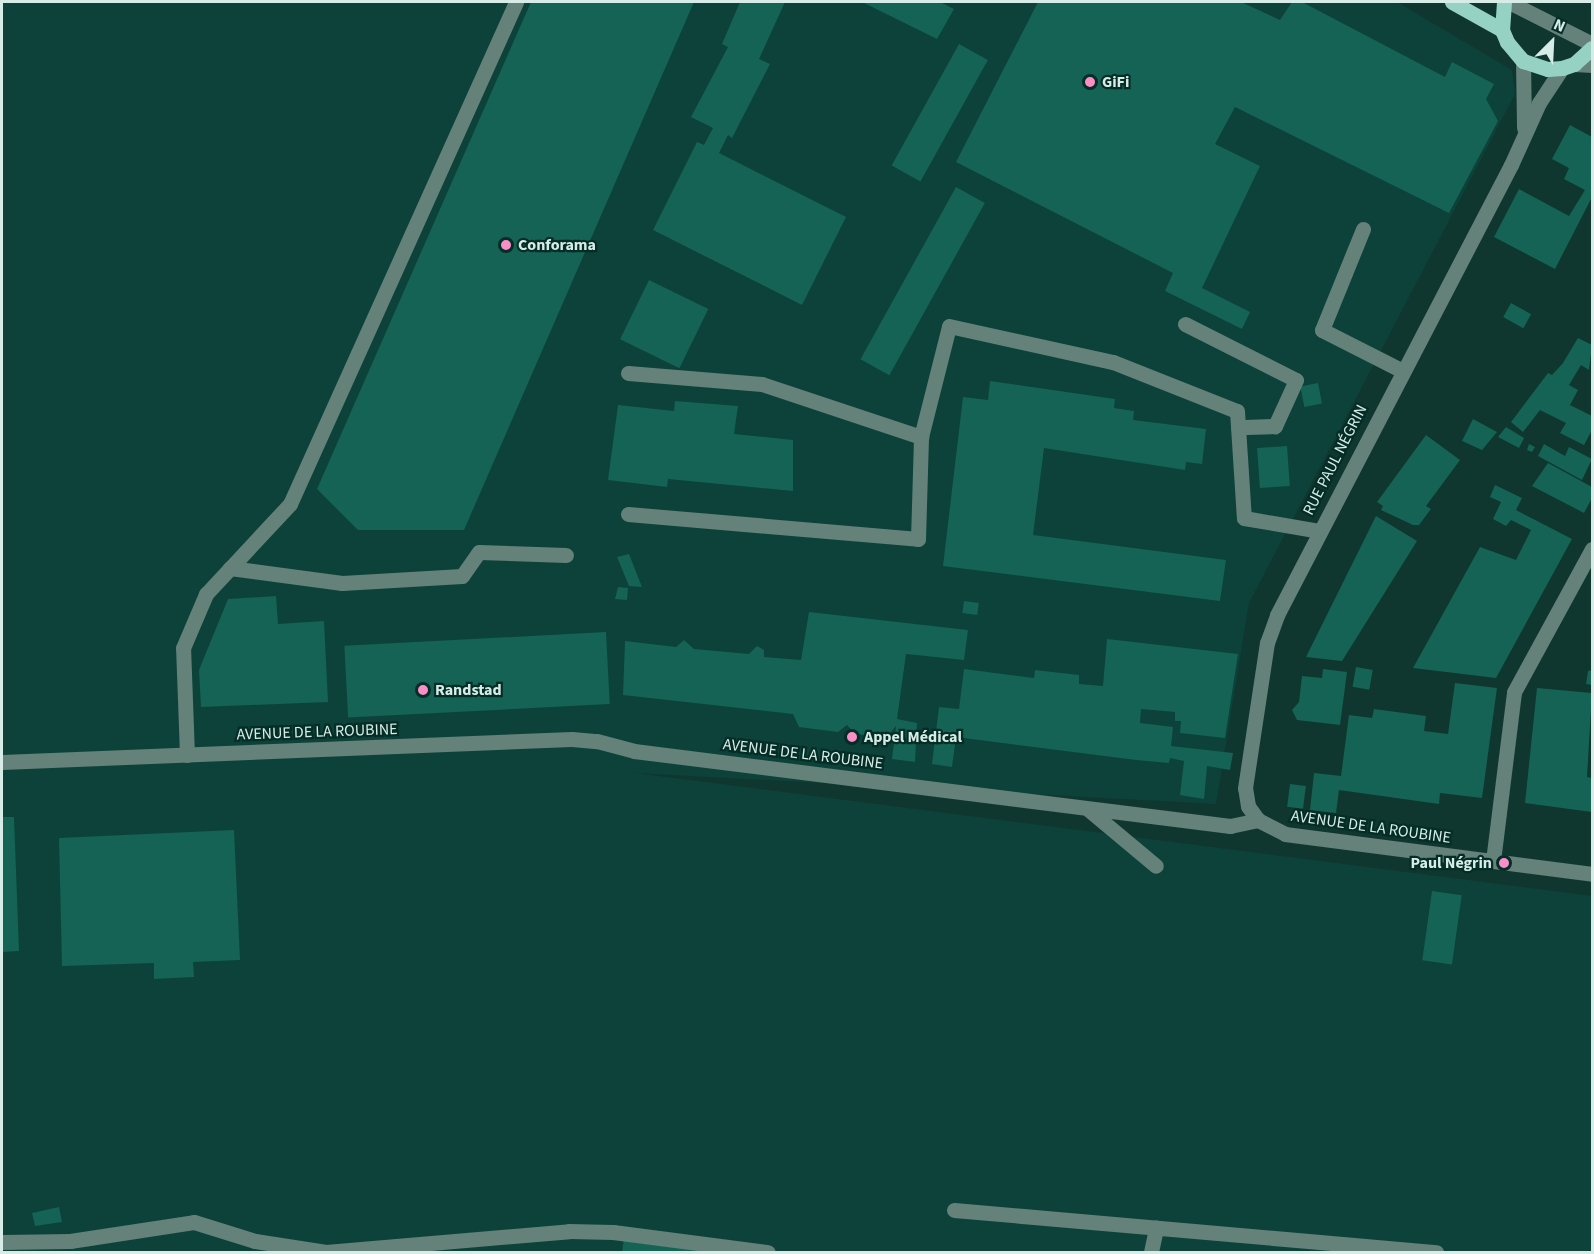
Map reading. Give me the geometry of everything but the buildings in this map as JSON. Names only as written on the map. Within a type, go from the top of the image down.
[{"type":"main road","points":[[1452,2],[1502,30]]},
{"type":"main road","points":[[1504,2],[1502,30],[1507,42],[1523,61],[1548,69],[1568,66],[1593,46]]},
{"type":"street","points":[[187,755],[183,648],[206,594],[290,504],[516,2]]},
{"type":"street","points":[[1509,2],[1593,46]]},
{"type":"street","name":"RUE PAUL NÉGRIN","points":[[1523,61],[1523,134]]},
{"type":"street","points":[[1568,66],[1593,65]]},
{"type":"street","name":"RUE PAUL NÉGRIN","points":[[1258,820],[1248,806],[1245,788],[1267,644],[1319,531],[1401,370],[1511,165],[1523,134],[1568,66]]},
{"type":"street","points":[[1363,229],[1322,330],[1401,370]]},
{"type":"street","points":[[1185,324],[1296,380],[1275,426],[1238,427]]},
{"type":"street","points":[[628,514],[918,539],[921,437],[949,326],[1113,362],[1237,411],[1244,518],[1319,531]]},
{"type":"street","points":[[628,373],[762,384],[921,437]]},
{"type":"street","points":[[1493,861],[1514,692],[1593,549]]},
{"type":"street","points":[[231,568],[342,584],[462,576],[479,552],[566,555]]},
{"type":"street","name":"AVENUE DE LA ROUBINE","points":[[2,762],[572,739],[597,741],[634,751],[1089,810],[1230,826],[1258,820],[1285,834],[1593,874]]},
{"type":"street","points":[[1089,810],[1156,866]]},
{"type":"street","points":[[954,1210],[1436,1252]]},
{"type":"street","points":[[2,1242],[70,1241],[194,1222],[255,1241],[326,1252],[568,1231],[613,1232],[768,1252]]},
{"type":"street","points":[[1151,1252],[1156,1228]]},
{"type":"shaded area","points":[[2,2],[1397,2],[1512,70],[1515,94],[1249,603],[1216,804],[635,773],[1592,896],[1592,1252],[2,1252]]},
{"type":"place","name":"GiFi","points":[[1090,82]]},
{"type":"place","name":"Conforama","points":[[506,245]]},
{"type":"place","name":"Randstad","points":[[423,690]]},
{"type":"place","name":"Appel Médical","points":[[852,737]]},
{"type":"place","name":"Paul Négrin","points":[[1504,863]]}]
